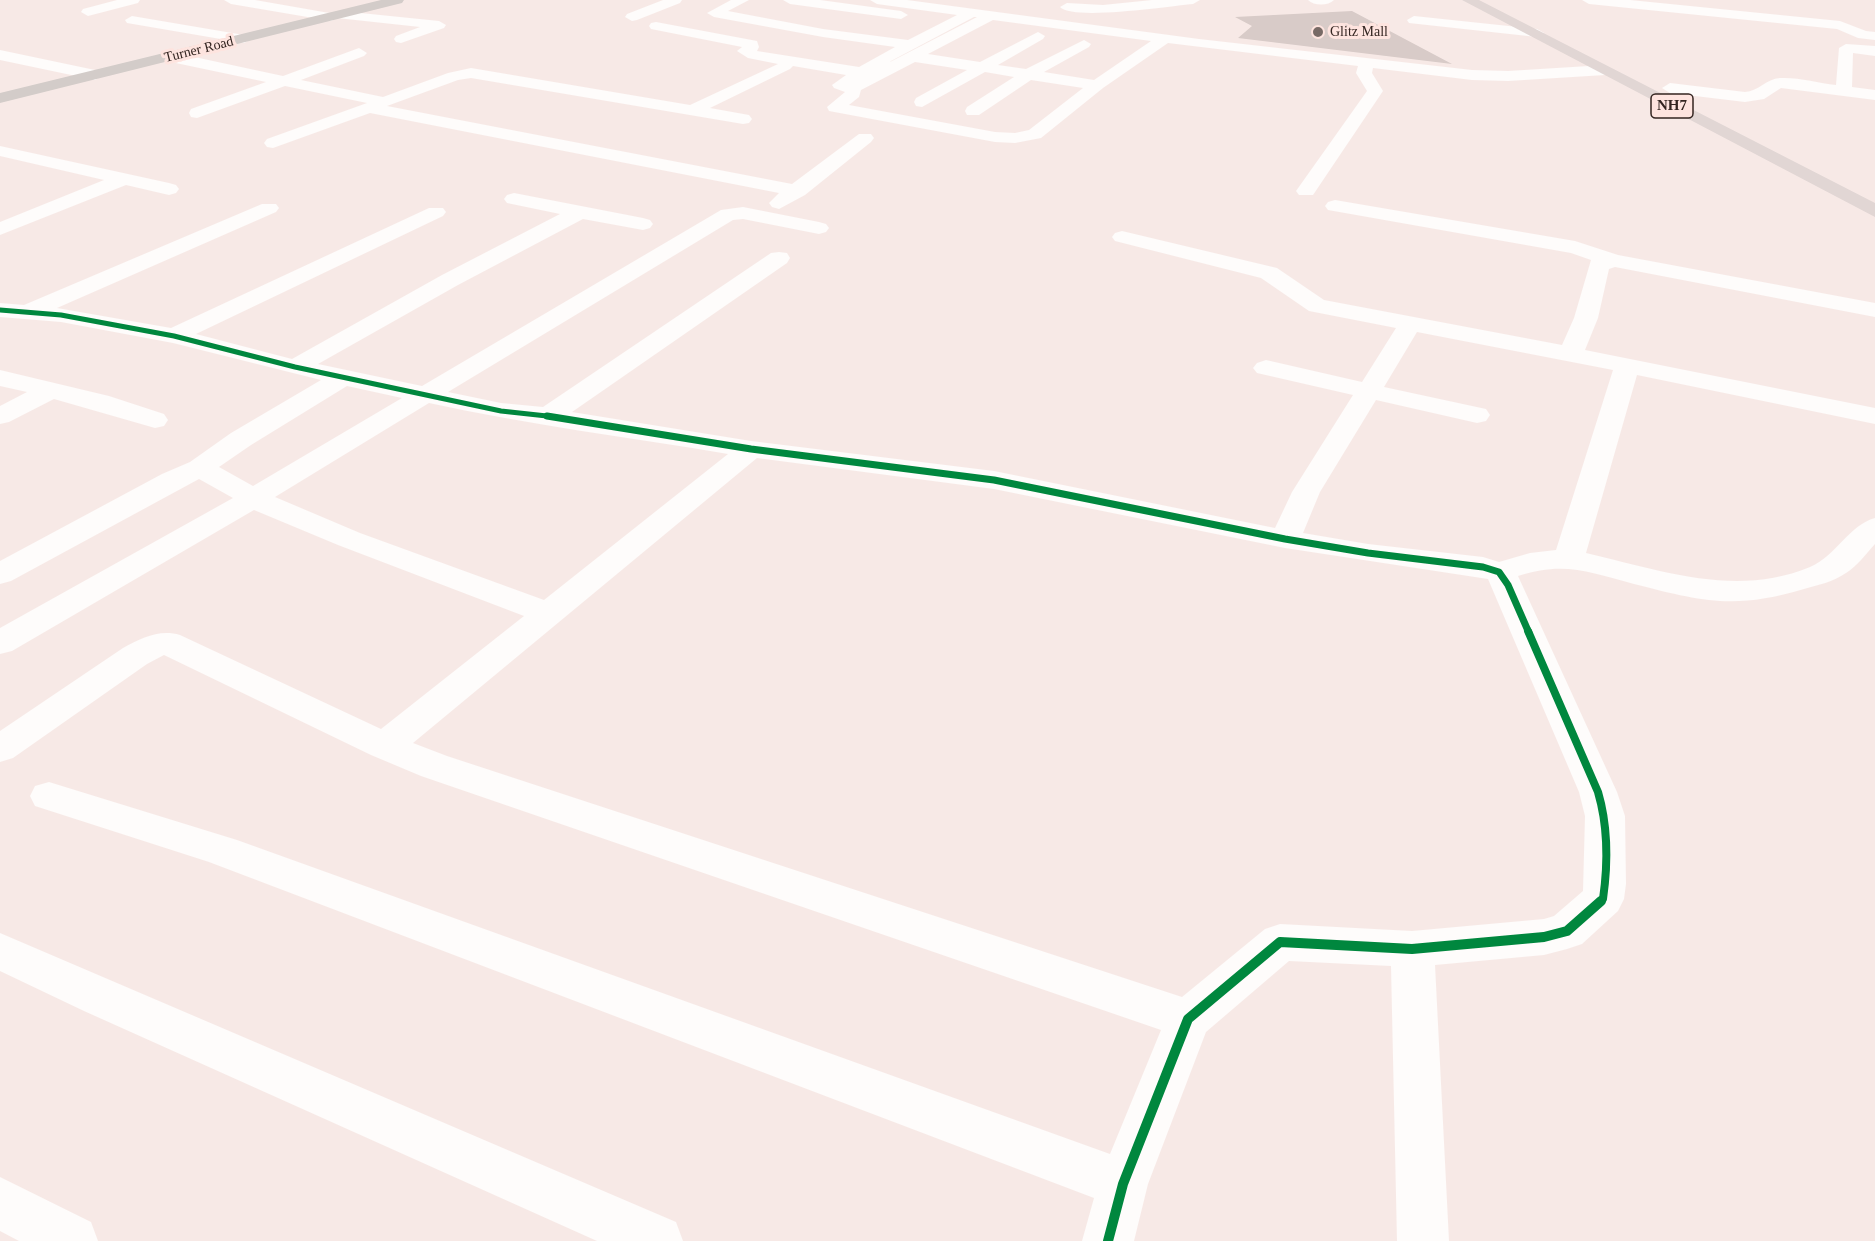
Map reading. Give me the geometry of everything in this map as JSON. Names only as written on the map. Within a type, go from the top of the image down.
[{"type":"highway","name":"NH7","points":[[1469,0],[1537,33],[1875,211]]},
{"type":"highway","points":[[1483,0],[1875,201]]},
{"type":"highway","name":"NH7","points":[[1496,0],[1803,155]]},
{"type":"main road","name":"Turner Road","points":[[0,98],[391,2]]},
{"type":"street","points":[[87,12],[133,0]]},
{"type":"street","points":[[231,0],[336,16],[439,25],[401,39]]},
{"type":"street","points":[[369,0],[391,2]]},
{"type":"street","points":[[632,17],[675,0]]},
{"type":"street","points":[[790,0],[953,29]]},
{"type":"street","points":[[882,0],[1038,36],[1089,44],[1029,74],[973,111]]},
{"type":"street","points":[[1056,5],[1103,9],[1193,0]]},
{"type":"street","points":[[1315,0],[1327,0]]},
{"type":"street","points":[[1589,0],[1840,25],[1875,36]]},
{"type":"street","points":[[631,2],[658,6]]},
{"type":"street","points":[[953,29],[932,33],[737,2],[714,13],[824,33],[910,54],[1097,85]]},
{"type":"street","points":[[856,84],[953,29],[972,20],[990,16],[1164,39],[1367,71]]},
{"type":"street","points":[[132,20],[243,39]]},
{"type":"street","points":[[1414,20],[1537,33]]},
{"type":"street","points":[[656,26],[752,44],[752,47],[745,51],[856,84],[877,96]]},
{"type":"street","points":[[166,39],[197,31]]},
{"type":"street","points":[[932,33],[910,54],[886,58],[856,84],[835,107],[1006,138],[1031,135],[1051,124],[1097,85],[1164,39]]},
{"type":"street","points":[[995,115],[916,101],[1038,36]]},
{"type":"street","points":[[146,46],[376,105],[798,191]]},
{"type":"street","points":[[1844,91],[1840,47],[1875,51]]},
{"type":"street","points":[[1126,50],[1146,53]]},
{"type":"street","points":[[197,113],[359,53]]},
{"type":"street","points":[[1206,54],[1367,71],[1484,76],[1605,70]]},
{"type":"street","points":[[0,55],[95,75]]},
{"type":"street","points":[[693,110],[785,66]]},
{"type":"street","points":[[1306,191],[1375,91],[1367,71]]},
{"type":"street","points":[[273,143],[465,73],[743,119]]},
{"type":"street","points":[[1670,88],[1745,96],[1760,95],[1777,83],[1875,95]]},
{"type":"street","points":[[1028,120],[1051,124]]},
{"type":"street","points":[[760,216],[798,191],[865,138]]},
{"type":"street","points":[[5,155],[169,189]]},
{"type":"street","points":[[0,229],[124,179]]},
{"type":"street","points":[[514,199],[643,224]]},
{"type":"street","points":[[1335,206],[1575,248],[1615,261],[1875,310]]},
{"type":"street","points":[[29,311],[269,208]]},
{"type":"street","points":[[174,336],[436,212]]},
{"type":"street","points":[[295,367],[450,280],[580,212]]},
{"type":"street","points":[[0,643],[253,498],[728,214],[743,213],[819,228]]},
{"type":"street","points":[[1122,237],[1269,273],[1317,306],[1627,365],[1875,416]]},
{"type":"street","points":[[548,416],[779,258]]},
{"type":"street","points":[[1571,354],[1586,318],[1599,264],[1615,261]]},
{"type":"street","points":[[0,310],[29,311],[174,336],[295,367],[501,411],[548,416],[751,449],[1036,487],[1285,539],[1368,553],[1475,565],[1499,572],[1530,562],[1569,558],[1699,590],[1752,591],[1776,587],[1821,574],[1837,565],[1875,527]]},
{"type":"street","points":[[1285,539],[1306,492],[1410,324]]},
{"type":"street","points":[[1569,558],[1627,365]]},
{"type":"street","points":[[1266,368],[1477,415]]},
{"type":"street","points":[[0,574],[172,480],[200,468],[241,439],[344,377]]},
{"type":"street","points":[[0,378],[52,390],[155,420]]},
{"type":"street","points":[[0,416],[52,390]]},
{"type":"street","points":[[384,747],[751,449]]},
{"type":"street","points":[[200,468],[253,498],[349,539],[548,613]]},
{"type":"street","points":[[1108,1241],[1123,1184],[1188,1019],[1280,942],[1412,949],[1544,937],[1567,931],[1602,899],[1605,884],[1605,816],[1598,792],[1508,585],[1499,572]]},
{"type":"street","points":[[6,738],[135,656],[156,645],[168,643],[384,747],[434,766],[1188,1019]]},
{"type":"street","points":[[49,796],[223,850],[1123,1184]]},
{"type":"street","points":[[1412,949],[1423,1241]]},
{"type":"street","points":[[0,951],[657,1241]]},
{"type":"street","points":[[0,1203],[72,1241]]},
{"type":"building","name":"Glitz Mall","points":[[1352,11],[1452,64],[1238,38],[1252,26],[1235,17]]},
{"type":"cycle path","points":[[0,310],[61,315],[174,336],[295,367],[501,411],[548,416],[751,449],[994,480],[1285,539],[1368,553],[1483,567],[1499,572],[1508,585],[1598,792],[1605,816],[1603,899],[1567,931],[1544,937],[1412,949],[1280,942],[1188,1019],[1123,1184],[1108,1241]]},
{"type":"place","name":"Glitz Mall","points":[[1318,32]]}]
